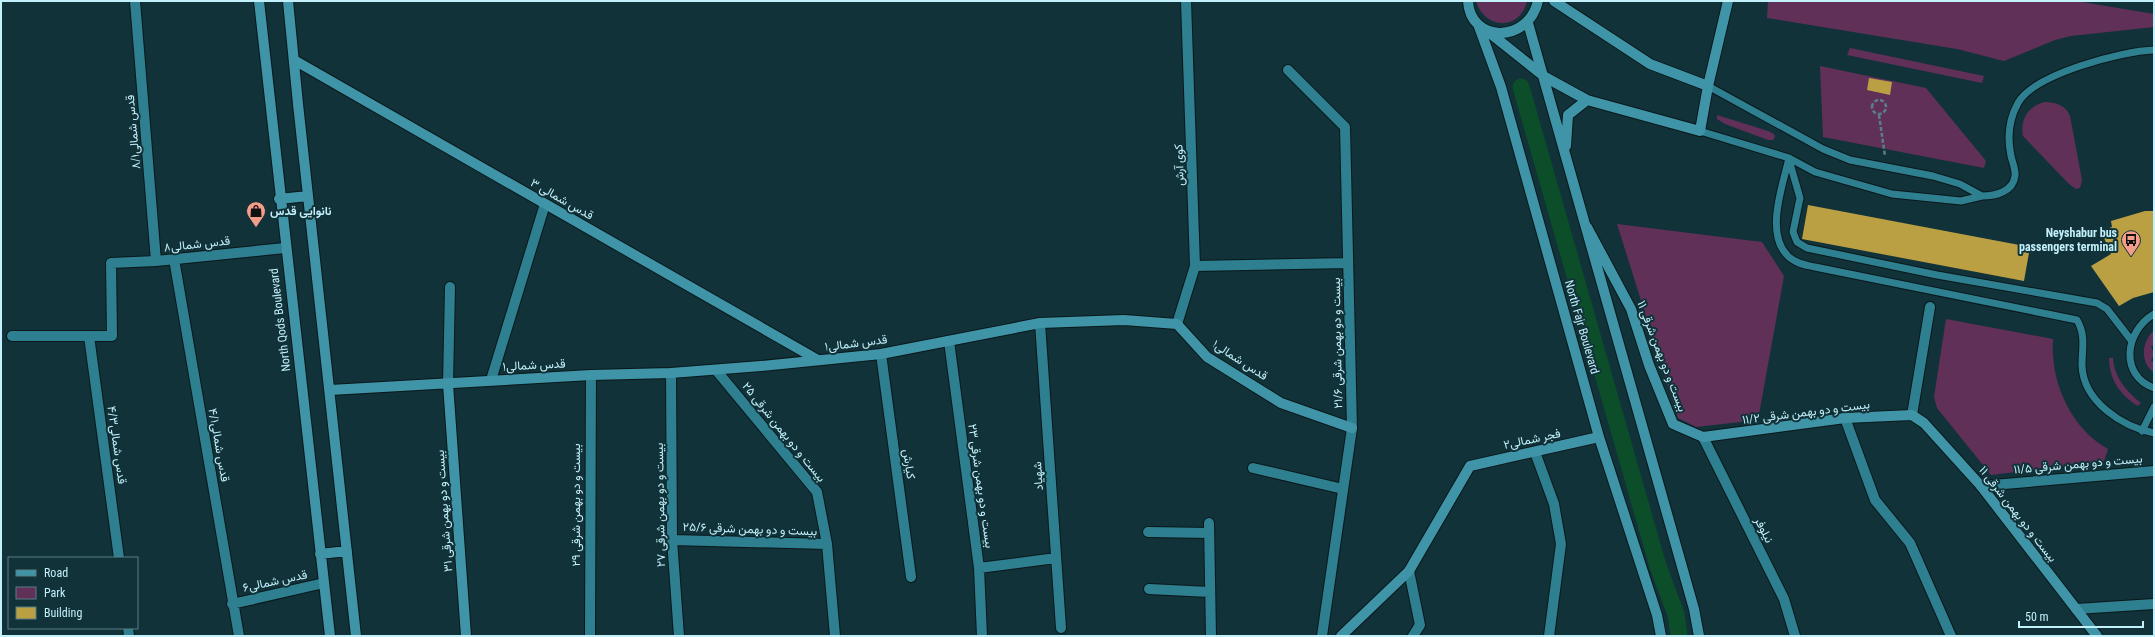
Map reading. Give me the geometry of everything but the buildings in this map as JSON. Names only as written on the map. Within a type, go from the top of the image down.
[{"type":"street","name":"قدس شمالی۸/۱","points":[[135,1],[156,261]]},
{"type":"street","name":"North Qods Boulevard","points":[[259,1],[279,199],[330,636]]},
{"type":"street","points":[[288,1],[356,636]]},
{"type":"street","name":"کوی آرش","points":[[1177,324],[1195,266],[1186,1]]},
{"type":"street","points":[[1460,1],[1479,23],[1545,77],[1586,100],[1700,131],[1708,86],[1728,1]]},
{"type":"street","points":[[1468,1],[1479,23],[1495,33],[1507,33],[1518,30],[1528,23],[1534,13],[1538,1]]},
{"type":"street","points":[[1554,1],[1650,64],[1708,86]]},
{"type":"street","name":"North Fajr Boulevard","points":[[1479,23],[1501,87],[1599,438],[1657,615],[1661,636]]},
{"type":"street","points":[[1528,23],[1545,77],[1694,609],[1699,636]]},
{"type":"street","name":"قدس شمالی ۳","points":[[294,60],[818,360]]},
{"type":"street","name":"بیست و دو بهمن شرقی ۲۱/۶","points":[[1288,70],[1344,127],[1352,428],[1322,636]]},
{"type":"street","points":[[1566,156],[1568,115],[1586,100]]},
{"type":"street","points":[[279,199],[308,196]]},
{"type":"street","points":[[491,380],[545,204]]},
{"type":"street","name":"بیست و دو بهمن شرقی ۱۱","points":[[1587,227],[1631,309],[1649,365],[1673,424],[1703,437]]},
{"type":"street","name":"قدس شمالی۸","points":[[89,336],[112,336],[111,263],[156,261],[285,248]]},
{"type":"street","name":"قدس شمالی۴/۱","points":[[174,259],[238,636]]},
{"type":"street","points":[[1195,266],[1348,263]]},
{"type":"street","points":[[448,384],[450,287]]},
{"type":"street","points":[[1912,415],[1930,307]]},
{"type":"street","name":"قدس شمالی۱","points":[[330,390],[448,384],[491,380],[716,370],[881,354],[1040,323],[1124,320],[1177,324],[1207,357],[1281,403],[1352,428]]},
{"type":"street","name":"شهیاد","points":[[1040,323],[1060,628]]},
{"type":"street","points":[[12,336],[89,336]]},
{"type":"street","name":"قدس شمالی۴/۳","points":[[89,336],[119,557]]},
{"type":"street","name":"بیست و دو بهمن شرقی ۲۳","points":[[949,341],[979,568],[982,636]]},
{"type":"street","name":"کیارش","points":[[881,354],[911,577]]},
{"type":"street","name":"بیست و دو بهمن شرقی ۲۵","points":[[716,370],[817,492],[827,544],[835,636]]},
{"type":"street","name":"بیست و دو بهمن شرقی ۲۷","points":[[671,373],[672,540],[679,636]]},
{"type":"street","name":"بیست و دو بهمن شرقی ۲۹","points":[[590,636],[589,453],[592,375]]},
{"type":"street","name":"بیست و دو بهمن شرقی ۳۱","points":[[448,384],[466,636]]},
{"type":"street","name":"بیست و دو بهمن شرقی ۱۱","points":[[1912,415],[1924,422],[1981,486],[2097,636]]},
{"type":"street","name":"بیست و دو بهمن شرقی ۱۱/۲","points":[[1703,437],[1845,418],[1912,415]]},
{"type":"street","points":[[1845,418],[1876,500],[1910,542],[1951,636]]},
{"type":"street","name":"نیلوفر","points":[[1703,437],[1784,599],[1795,636]]},
{"type":"street","name":"فجر شمالی۲","points":[[1408,572],[1470,466],[1599,438]]},
{"type":"street","points":[[1535,452],[1554,504],[1561,544],[1549,636]]},
{"type":"street","points":[[1253,468],[1343,489]]},
{"type":"street","name":"بیست و دو بهمن شرقی ۱۱/۵","points":[[1981,486],[2154,470]]},
{"type":"street","points":[[1148,532],[1209,528],[1211,636]]},
{"type":"street","name":"بیست و دو بهمن شرقی ۲۵/۶","points":[[672,540],[827,544]]},
{"type":"street","points":[[320,554],[347,551]]},
{"type":"street","points":[[979,568],[1056,558]]},
{"type":"street","points":[[1341,636],[1408,572]]},
{"type":"street","points":[[1408,572],[1420,625],[1413,636]]},
{"type":"street","name":"قدس شمالی۶","points":[[232,604],[324,583]]},
{"type":"street","points":[[1149,589],[1210,592]]},
{"type":"street","points":[[2076,609],[2154,604]]},
{"type":"lane","points":[[1700,131],[1789,158],[1816,172],[1892,194],[1961,201],[1982,196],[1996,196],[2010,187],[2015,176],[2008,134],[2011,119],[2019,101],[2033,88],[2053,76],[2096,61],[2142,50],[2154,50]]},
{"type":"lane","points":[[1708,86],[1823,149],[1850,160],[1933,176],[1960,184],[1982,196]]},
{"type":"lane","points":[[1789,158],[1800,198],[1793,232],[1797,242],[1807,248],[1937,275],[2097,303],[2107,309],[2131,340]]},
{"type":"lane","points":[[1789,158],[1776,218],[1776,230],[1786,255],[1796,262],[1815,268],[2077,320],[2082,328],[2082,367],[2087,384],[2103,407],[2129,426],[2142,431],[2154,433]]},
{"type":"lane","points":[[2154,314],[2145,319],[2136,328],[2131,340],[2129,354],[2132,366],[2139,378],[2154,388]]},
{"type":"lane","points":[[2142,431],[2154,407]]},
{"type":"path","points":[[1879,115],[1884,113],[1887,107],[1885,102],[1880,100],[1875,101],[1872,107],[1874,112],[1879,115],[1887,168]]},
{"type":"green space","points":[[1476,1],[1527,1],[1523,11],[1517,18],[1510,22],[1502,23],[1494,22],[1487,17],[1480,11]]},
{"type":"green space","points":[[1768,1],[2076,1],[2154,14],[2154,27],[2071,36],[2055,40],[2004,61],[1957,49],[1767,18]]},
{"type":"green space","points":[[1850,48],[1984,76],[1982,83],[1847,55]]},
{"type":"green space","points":[[1820,66],[1926,88],[1986,161],[1984,168],[1823,137]]},
{"type":"green space","points":[[2044,102],[2060,105],[2066,109],[2070,116],[2082,180],[2080,188],[2076,189],[2069,184],[2023,136],[2022,130],[2026,114],[2038,104]]},
{"type":"green space","points":[[1717,115],[1768,131],[1774,134],[1775,137],[1773,140],[1768,140],[1725,124],[1717,119]]},
{"type":"green space","points":[[1617,224],[1762,242],[1784,276],[1758,420],[1696,427],[1678,418]]},
{"type":"green space","points":[[1946,319],[2053,339],[2055,371],[2065,402],[2083,429],[2108,449],[2104,461],[1991,475],[1937,408],[1934,397]]},
{"type":"green space","points":[[2154,330],[2154,345],[2151,346],[2154,354],[2151,361],[2154,362],[2154,373],[2146,363],[2144,352],[2147,340]]},
{"type":"green space","points":[[2109,358],[2113,358],[2118,377],[2122,383],[2130,394],[2141,403],[2138,406],[2121,392],[2113,380]]},
{"type":"waterway","points":[[1521,87],[1658,566],[1676,614],[1679,636]]},
{"type":"place","name":"نانوایی قدس","points":[[256,228]]},
{"type":"place","name":"Neyshabur bus passengers terminal","points":[[2131,257]]}]
